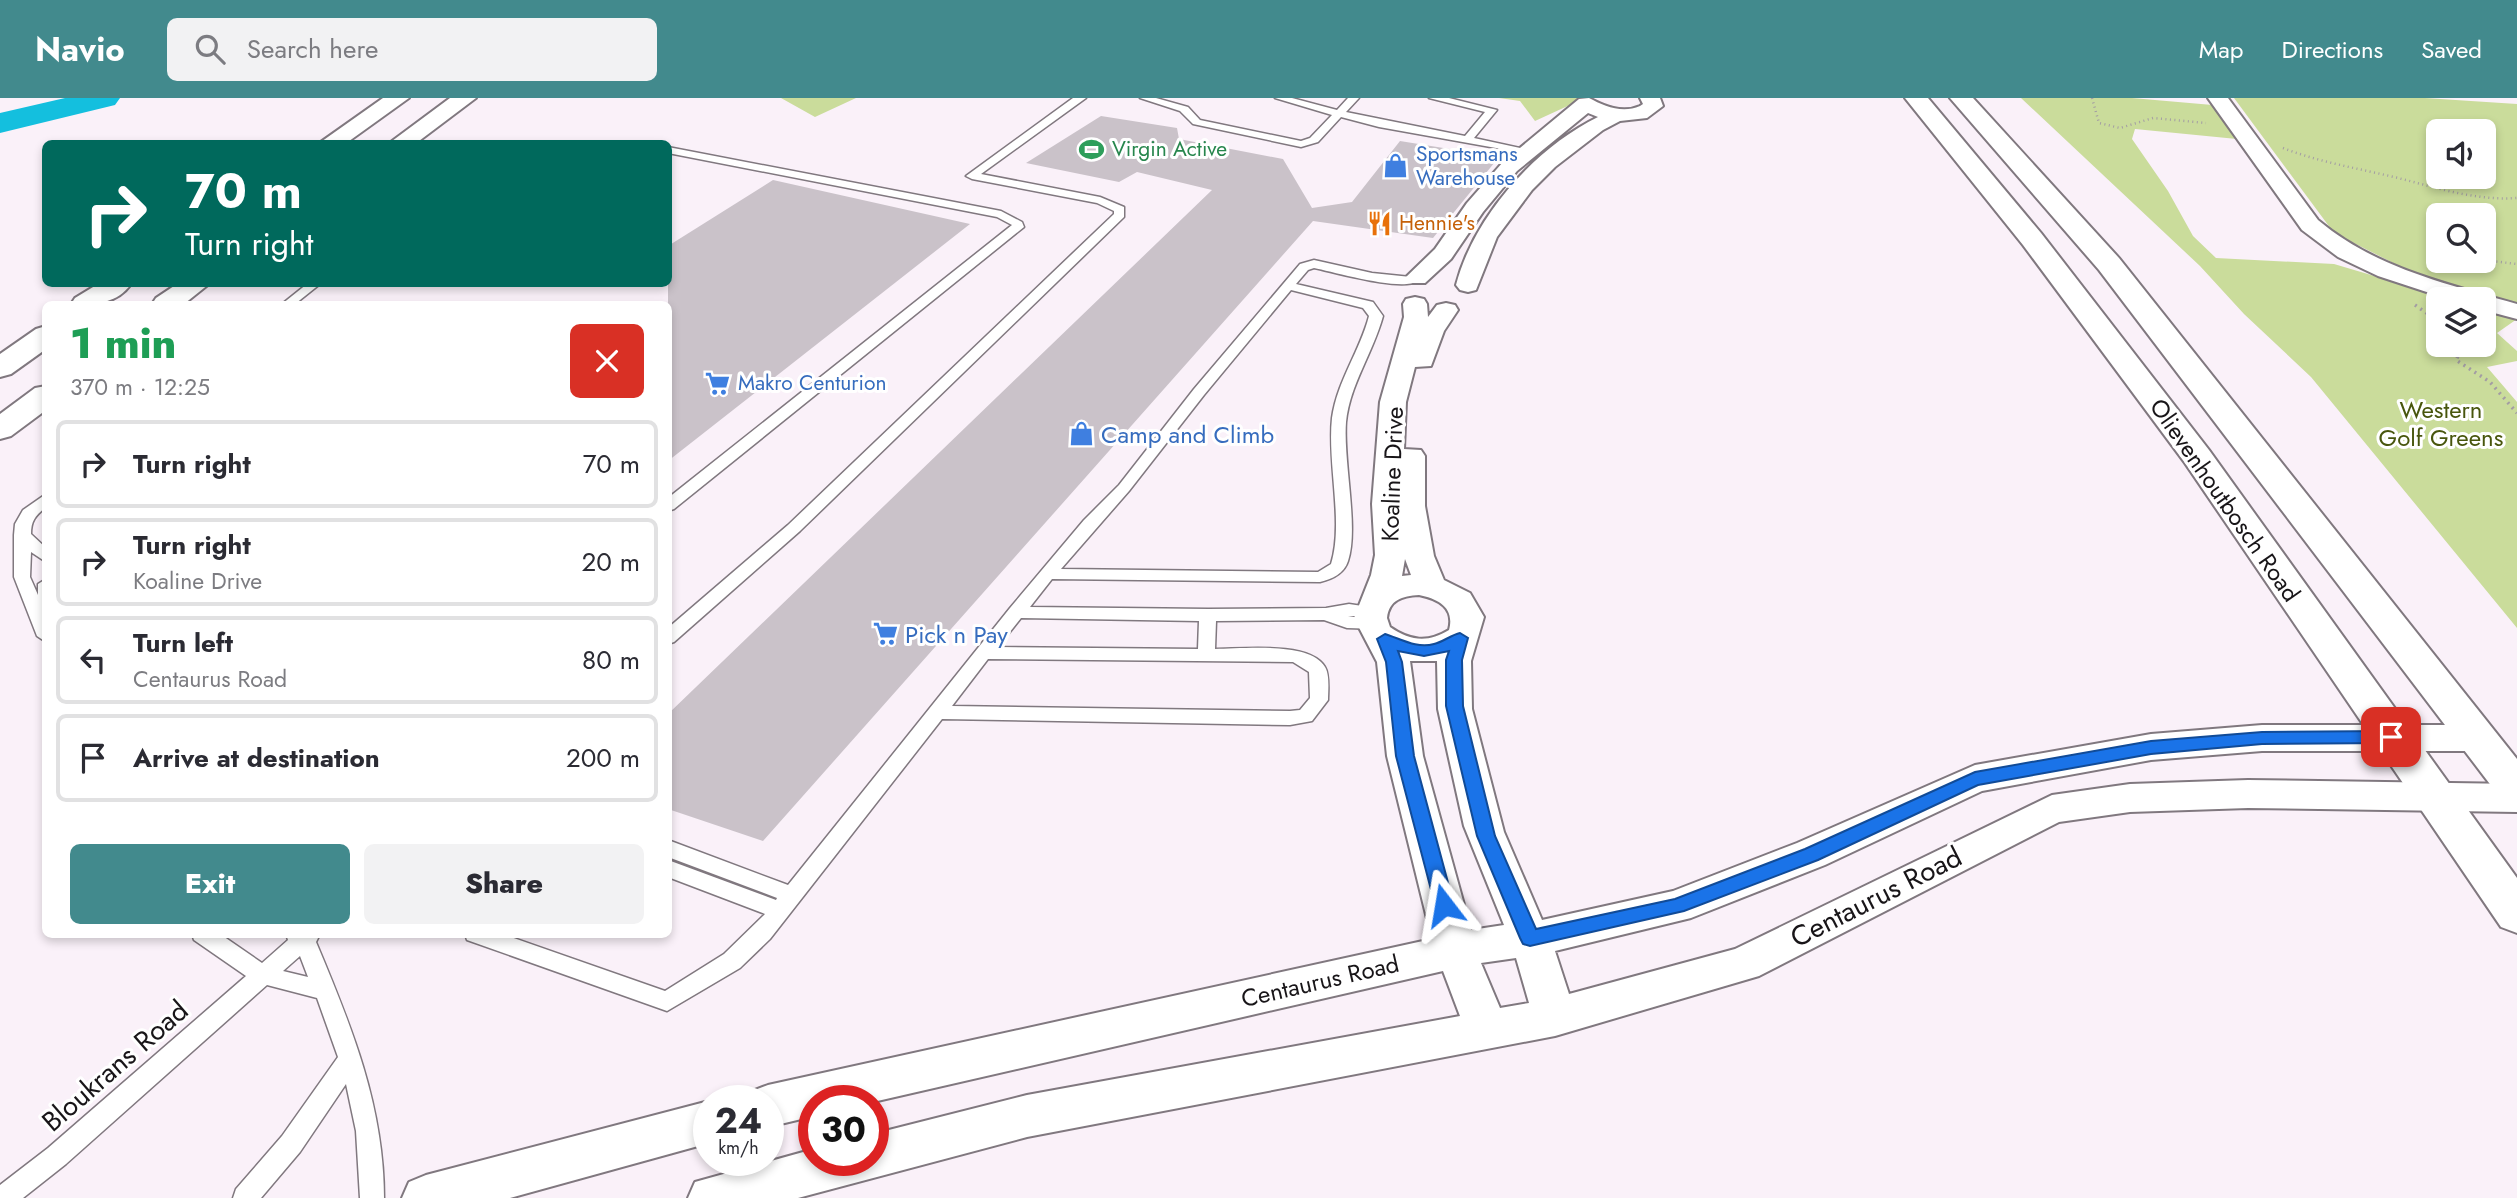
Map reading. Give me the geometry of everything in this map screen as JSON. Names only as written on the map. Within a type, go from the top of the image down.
[{"type":"main road","points":[[335,140],[398,98]]},
{"type":"main road","points":[[405,140],[465,98]]},
{"type":"main road","name":"Olievenhoutbosch Road","points":[[1916,98],[2032,239],[2197,457],[2517,914]]},
{"type":"main road","name":"Olievenhoutbosch Road","points":[[1961,98],[2109,264],[2517,789]]},
{"type":"main road","points":[[170,301],[191,287]]},
{"type":"main road","points":[[0,359],[42,334]]},
{"type":"main road","points":[[0,368],[42,335]]},
{"type":"main road","points":[[0,429],[42,398]]},
{"type":"street","points":[[1412,288],[1446,310],[1465,305],[1473,296],[1468,285],[1470,267],[1499,219],[1553,156],[1598,122],[1617,115],[1647,111],[1653,106],[1650,98]]},
{"type":"street","points":[[2218,98],[2310,225],[2348,254],[2389,273],[2434,287]]},
{"type":"street","points":[[1412,288],[1438,263],[1474,209],[1524,150],[1578,112],[1585,101],[1594,109],[1617,115]]},
{"type":"street","points":[[1524,150],[1553,156]]},
{"type":"street","points":[[1412,288],[1439,276],[1468,285]]},
{"type":"street","name":"Koaline Drive","points":[[1376,619],[1391,555],[1387,504],[1393,402],[1416,317],[1412,288]]},
{"type":"street","points":[[2496,306],[2517,312]]},
{"type":"street","name":"Koaline Drive","points":[[1432,587],[1417,550],[1409,488],[1418,374],[1431,331],[1446,310]]},
{"type":"street","points":[[1486,1028],[1456,951],[1405,756],[1394,662],[1376,619],[1386,593],[1399,587],[1432,587],[1457,599],[1465,608],[1469,619],[1454,660],[1455,706],[1486,836],[1530,938],[1555,1017]]},
{"type":"street","points":[[1376,619],[1397,646],[1424,651],[1439,649],[1460,638]]},
{"type":"street","name":"Centaurus Road","points":[[784,1102],[1456,951],[1677,906],[1811,854],[1975,779],[2151,747],[2262,738],[2477,738]]},
{"type":"street","name":"Centaurus Road","points":[[889,1152],[1027,1116],[1555,1017],[1744,964],[2052,809],[2130,798],[2248,794],[2434,799],[2517,798]]},
{"type":"street","points":[[426,1198],[693,1126]]},
{"type":"street","points":[[712,1198],[798,1175]]},
{"type":"lane","points":[[672,635],[794,528],[1121,215],[1120,209],[1100,200],[972,176],[1068,104],[1081,98]]},
{"type":"lane","points":[[1145,98],[1184,104],[1192,119],[1202,124],[1301,144],[1314,140],[1354,98]]},
{"type":"lane","points":[[1280,98],[1338,116],[1524,150]]},
{"type":"lane","points":[[1434,98],[1492,110],[1467,140]]},
{"type":"lane","points":[[672,151],[1001,214],[1018,224],[1018,227],[760,435],[672,503]]},
{"type":"lane","points":[[486,938],[667,1001],[732,961],[762,933],[1017,612],[1124,488],[1199,392],[1304,267],[1310,264],[1412,288]]},
{"type":"lane","points":[[1048,574],[1320,577],[1331,573],[1337,567],[1341,561],[1342,529],[1338,486],[1340,421],[1344,397],[1376,316],[1368,305],[1289,286]]},
{"type":"lane","points":[[292,301],[310,287]]},
{"type":"lane","points":[[42,502],[29,513],[23,524],[22,535],[22,577],[42,626]]},
{"type":"lane","points":[[22,535],[42,553]]},
{"type":"lane","points":[[1017,612],[1326,614],[1347,622],[1376,619]]},
{"type":"lane","points":[[1206,655],[1208,615]]},
{"type":"lane","points":[[937,712],[1290,718],[1305,716],[1319,700],[1318,670],[1304,659],[1206,655],[984,653]]},
{"type":"lane","points":[[672,850],[786,903]]},
{"type":"lane","points":[[672,869],[786,903]]},
{"type":"lane","points":[[208,938],[262,975],[325,990]]},
{"type":"lane","name":"Bloukrans Road","points":[[3,1198],[57,1156],[301,938]]},
{"type":"lane","name":"Bloukrans Road","points":[[304,938],[350,1059],[370,1139],[372,1198]]},
{"type":"lane","points":[[245,1198],[292,1144],[350,1059]]},
{"type":"path","points":[[2092,98],[2099,123],[2120,128],[2153,118],[2238,125],[2287,150],[2333,164],[2500,201],[2517,198]]},
{"type":"path","points":[[2496,262],[2517,264]]},
{"type":"path","points":[[2457,357],[2456,360],[2490,382],[2517,413]]},
{"type":"green space","points":[[781,98],[856,98],[815,117]]},
{"type":"green space","points":[[1499,98],[1585,98],[1535,121],[1520,101]]},
{"type":"green space","name":"Western Golf Greens","points":[[2021,98],[2132,98],[2224,106],[2247,140],[2135,129],[2132,139],[2168,191],[2193,236],[2216,258],[2334,264],[2426,291],[2426,357],[2496,357],[2496,313],[2517,319],[2497,333],[2517,351],[2517,361],[2487,367],[2517,402],[2517,628],[2311,377],[2244,314],[2200,266]]},
{"type":"green space","points":[[2234,98],[2425,98],[2517,104],[2517,303],[2496,297],[2496,287],[2462,287],[2411,272],[2334,233]]},
{"type":"building","points":[[1101,116],[1177,128],[1179,139],[1283,159],[1312,208],[1352,202],[1400,141],[1499,157],[1433,238],[1313,221],[763,841],[672,810],[672,710],[1212,190],[1137,172],[1119,182],[1026,163]]},
{"type":"building","name":"Makro Centurion","points":[[773,180],[970,224],[672,458],[672,301],[668,301],[668,287],[672,287],[672,243]]},
{"type":"waterway","points":[[0,123],[104,98]]},
{"type":"place","name":"Virgin Active","points":[[1092,149]]},
{"type":"place","name":"Sportsmans Warehouse","points":[[1396,166]]},
{"type":"place","name":"Hennie's","points":[[1379,223]]},
{"type":"place","name":"Makro Centurion","points":[[718,383]]},
{"type":"place","name":"Camp and Climb","points":[[1081,434]]},
{"type":"place","name":"Pick n Pay","points":[[885,634]]},
{"type":"route","points":[[1444,905],[1405,756],[1394,662],[1385,639],[1397,646],[1424,651],[1451,645],[1460,638],[1454,660],[1455,706],[1486,836],[1530,938],[1677,906],[1811,854],[1975,779],[2062,761],[2151,747],[2262,738],[2391,737]]}]
